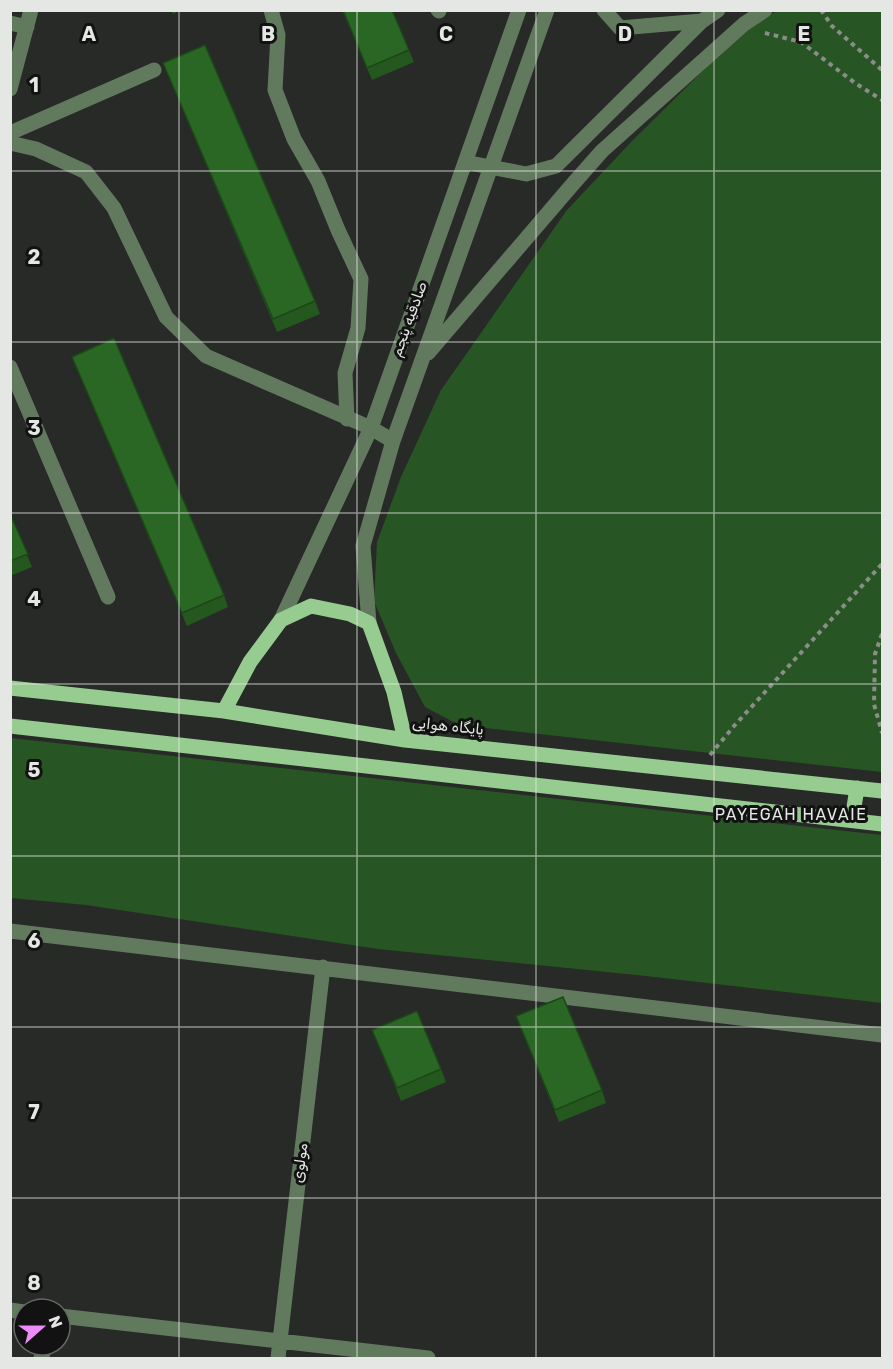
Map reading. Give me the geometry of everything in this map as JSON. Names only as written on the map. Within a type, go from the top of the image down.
[{"type":"main road","points":[[224,711],[250,662],[281,620],[311,606],[350,614],[369,622],[394,692],[405,740]]},
{"type":"main road","name":"پایگاه هوایی","points":[[10,688],[224,711],[405,740],[882,791]]},
{"type":"main road","points":[[10,726],[882,824]]},
{"type":"main road","points":[[852,820],[857,788]]},
{"type":"street","points":[[10,89],[31,10]]},
{"type":"street","points":[[272,10],[278,35],[275,90],[294,138],[318,182],[361,279],[358,328],[345,373],[347,419]]},
{"type":"street","name":"صادقیه پنجم","points":[[281,620],[370,428],[519,10]]},
{"type":"street","name":"صادقیه پنجم","points":[[369,622],[363,546],[393,441],[548,10]]},
{"type":"street","points":[[604,10],[620,28],[702,21]]},
{"type":"street","points":[[465,162],[526,174],[556,166],[702,21],[718,10]]},
{"type":"street","points":[[422,360],[602,152],[744,24],[765,10]]},
{"type":"street","points":[[10,23],[27,27]]},
{"type":"street","points":[[10,134],[154,69]]},
{"type":"street","points":[[10,143],[36,149],[86,172],[114,208],[166,317],[206,356],[370,428],[393,441]]},
{"type":"street","points":[[10,367],[108,597]]},
{"type":"street","points":[[10,931],[882,1035]]},
{"type":"street","name":"مولوی","points":[[278,1359],[323,968]]},
{"type":"street","points":[[72,1317],[428,1359]]},
{"type":"path","points":[[820,10],[832,26],[882,70]]},
{"type":"path","points":[[744,24],[746,28],[801,42],[855,83],[882,100]]},
{"type":"path","points":[[696,771],[734,726],[882,564]]},
{"type":"path","points":[[882,634],[875,654],[874,704],[882,733]]},
{"type":"green space","points":[[777,11],[882,11],[882,772],[459,725],[425,707],[396,653],[374,601],[377,542],[401,477],[441,390],[567,210],[633,140],[746,28]]},
{"type":"green space","points":[[11,738],[882,835],[882,1003],[378,949],[86,905],[11,898]]},
{"type":"building","points":[[343,10],[392,10],[409,50],[367,68]]},
{"type":"building","points":[[205,45],[315,301],[273,319],[163,63]]},
{"type":"building","points":[[114,338],[224,595],[182,613],[72,357]]},
{"type":"building","points":[[10,514],[28,554],[10,561]]},
{"type":"building","points":[[563,997],[602,1090],[555,1110],[516,1016]]},
{"type":"building","points":[[417,1011],[441,1069],[397,1088],[372,1030]]},
{"type":"district","name":"PAYEGAH HAVAIE","points":[[791,814]]}]
